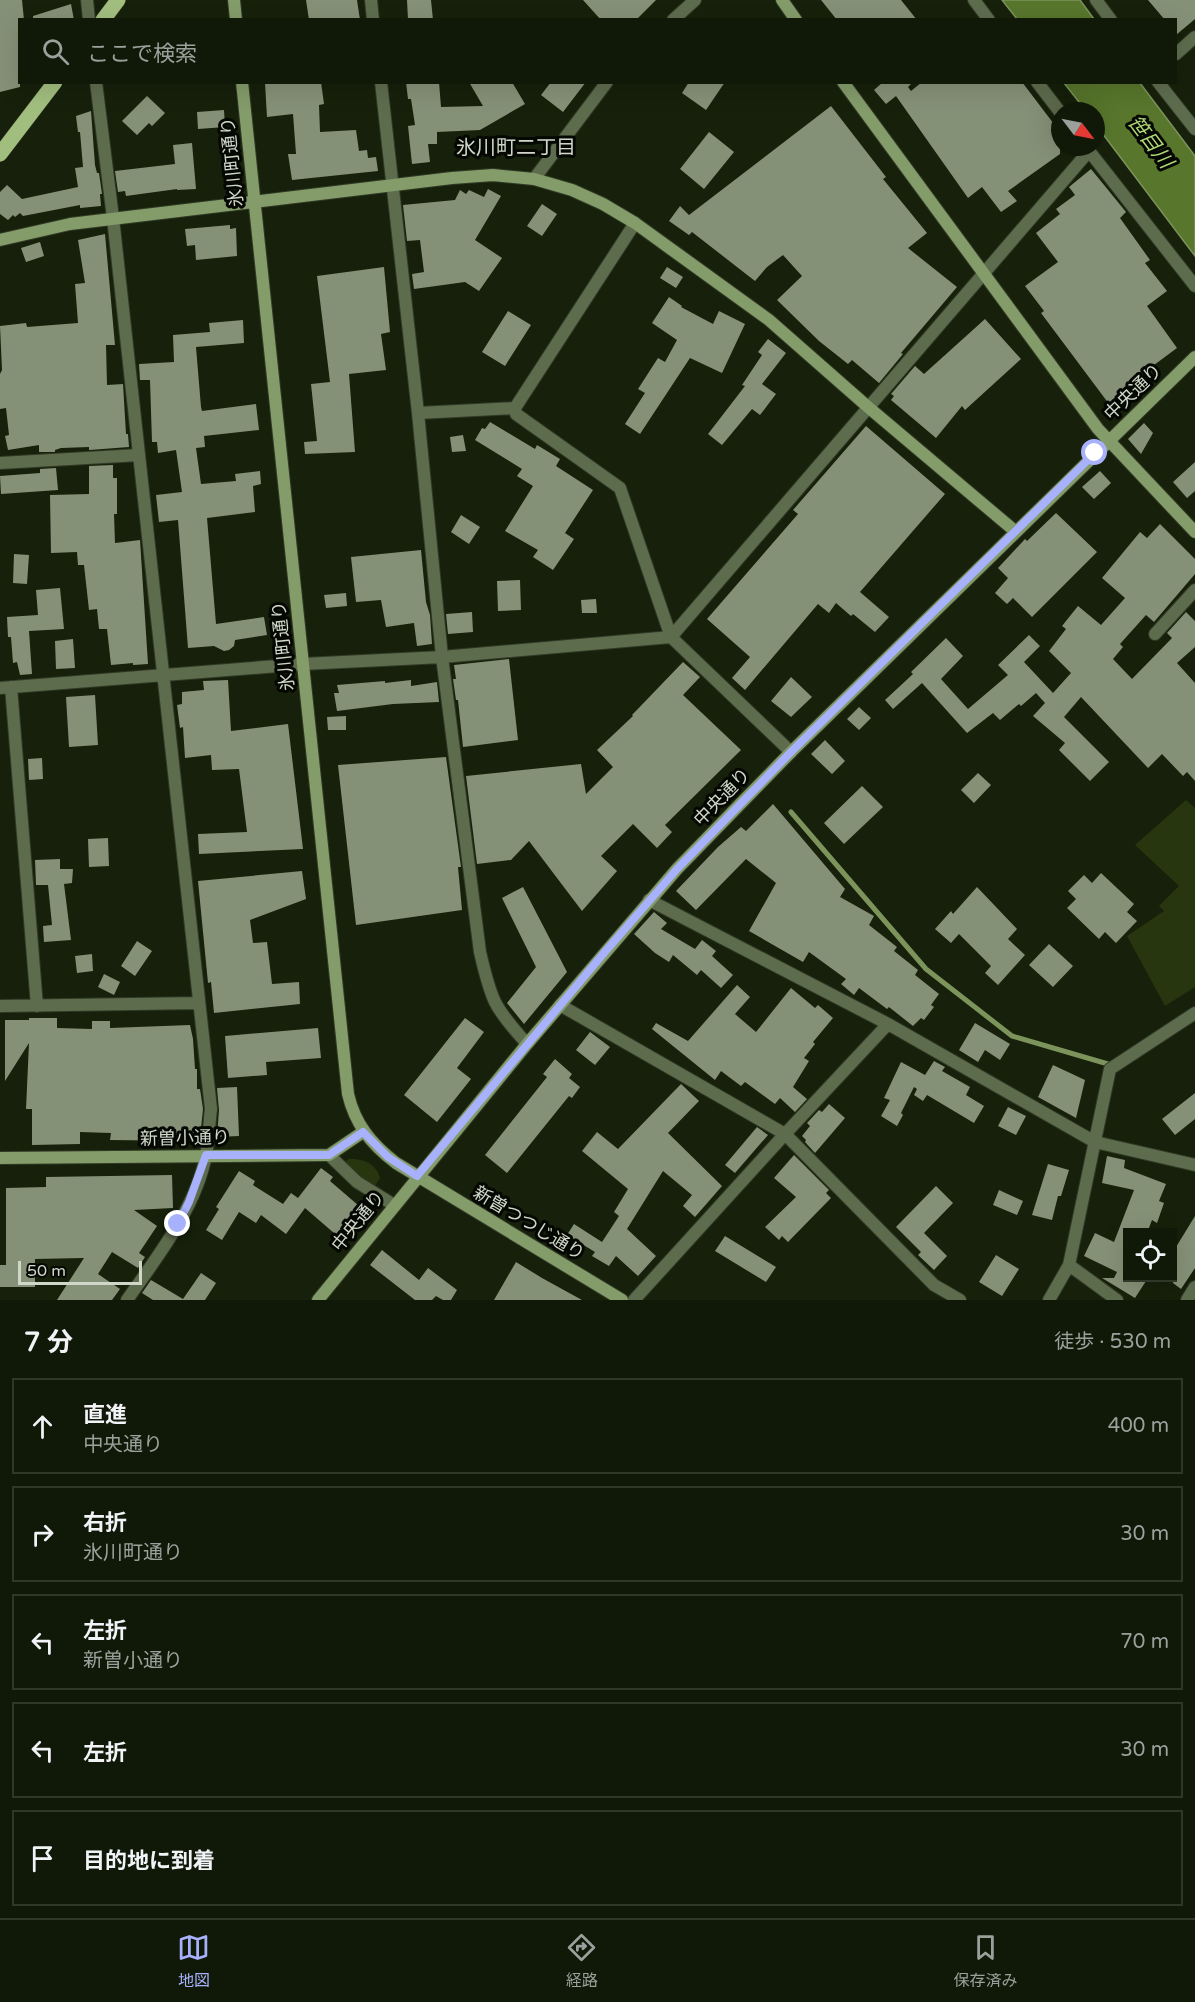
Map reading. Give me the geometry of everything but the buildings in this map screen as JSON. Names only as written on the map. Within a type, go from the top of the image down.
[{"type":"main road","points":[[104,18],[118,0]]},
{"type":"main road","points":[[0,154],[53,84]]},
{"type":"street","points":[[87,0],[89,18]]},
{"type":"street","points":[[234,0],[236,18]]},
{"type":"street","points":[[371,0],[374,18]]},
{"type":"street","points":[[675,18],[695,0]]},
{"type":"street","points":[[782,0],[795,18]]},
{"type":"street","points":[[974,0],[988,18]]},
{"type":"street","points":[[1096,0],[1110,18]]},
{"type":"street","points":[[1177,53],[1195,37]]},
{"type":"street","points":[[96,84],[211,1109],[206,1155],[192,1193],[178,1224],[127,1300]]},
{"type":"street","name":"氷川町通り","points":[[242,84],[348,1094],[353,1114],[363,1132],[388,1157],[417,1176]]},
{"type":"street","points":[[381,84],[418,413],[442,657],[480,952],[495,1003],[527,1044]]},
{"type":"street","points":[[534,179],[605,84]]},
{"type":"street","points":[[844,84],[1098,429],[1195,532]]},
{"type":"street","points":[[1039,84],[1052,102]]},
{"type":"street","points":[[1160,84],[1195,129]]},
{"type":"street","points":[[37,1006],[5,687],[303,664],[442,657],[671,637],[1082,156]]},
{"type":"street","points":[[1093,156],[1195,286]]},
{"type":"street","points":[[0,240],[70,224],[255,200],[493,175],[534,179],[583,195],[635,223],[769,320],[868,407],[1016,531]]},
{"type":"street","points":[[635,223],[515,408],[516,414],[620,488],[671,637],[791,752]]},
{"type":"street","name":"中央通り","points":[[318,1300],[417,1176],[649,900],[791,752],[1195,357]]},
{"type":"street","points":[[418,413],[515,408]]},
{"type":"street","points":[[0,463],[139,455]]},
{"type":"street","points":[[1155,634],[1195,590]]},
{"type":"street","points":[[649,900],[888,1024],[1095,1142],[1195,1165]]},
{"type":"street","points":[[0,1006],[199,1003]]},
{"type":"street","points":[[560,1005],[785,1134],[934,1285],[960,1300]]},
{"type":"street","points":[[1048,1300],[1069,1265],[1110,1069],[1195,1013]]},
{"type":"street","points":[[634,1300],[888,1024]]},
{"type":"street","points":[[363,1132],[329,1155],[357,1182],[394,1205]]},
{"type":"street","name":"新曽小通り","points":[[0,1158],[329,1155]]},
{"type":"street","name":"新曽つつじ通り","points":[[417,1176],[622,1300]]},
{"type":"street","points":[[1069,1265],[1117,1300]]},
{"type":"street","points":[[1187,1300],[1195,1287]]},
{"type":"shaded area","points":[[1186,800],[1195,808],[1195,987],[1165,1006],[1127,936],[1164,911],[1159,906],[1179,886],[1135,845]]},
{"type":"shaded area","points":[[349,1159],[364,1161],[376,1169],[380,1178],[374,1187],[359,1179],[342,1163]]},
{"type":"water","points":[[1002,0],[1080,0],[1093,18],[1016,18]]},
{"type":"water","name":"笹目川","points":[[1065,84],[1141,84],[1195,156],[1195,256],[1105,137],[1105,102],[1079,102]]},
{"type":"waterway","points":[[791,812],[926,969],[1012,1036],[1108,1064]]},
{"type":"district","name":"氷川町二丁目","points":[[516,148]]},
{"type":"route","points":[[178,1224],[189,1202],[206,1155],[329,1155],[363,1132],[388,1157],[417,1176],[677,869],[791,752],[1095,453]]}]
